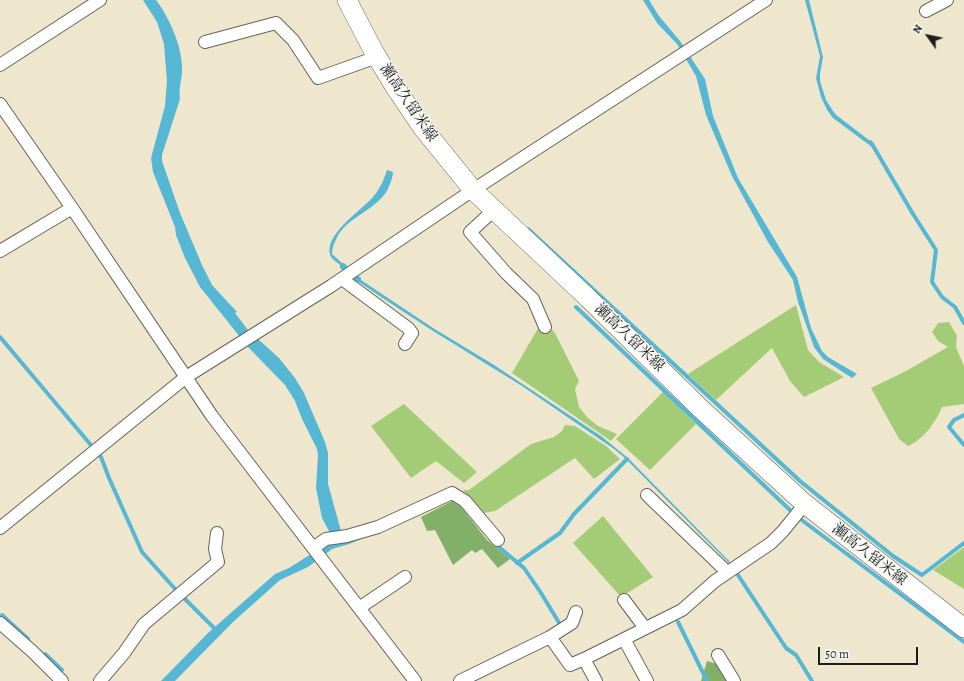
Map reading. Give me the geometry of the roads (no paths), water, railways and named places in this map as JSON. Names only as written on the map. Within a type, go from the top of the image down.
[{"type":"main road","name":"瀬高久留米線","points":[[347,0],[394,87],[422,127],[473,190],[588,298],[701,409],[805,504],[964,628]]},
{"type":"street","points":[[0,65],[100,0]]},
{"type":"street","points":[[0,528],[186,377],[342,279],[473,190],[766,0]]},
{"type":"street","points":[[926,11],[947,0]]},
{"type":"street","points":[[205,42],[276,23],[293,40],[318,78],[377,57]]},
{"type":"street","points":[[0,104],[212,416],[415,681]]},
{"type":"street","points":[[0,251],[72,208]]},
{"type":"street","points":[[494,210],[470,232],[506,273],[533,299],[545,327]]},
{"type":"street","points":[[342,279],[408,328],[412,333],[405,344]]},
{"type":"street","points":[[314,548],[326,539],[346,536],[378,527],[452,492],[465,501],[498,540]]},
{"type":"street","points":[[647,495],[726,572]]},
{"type":"street","points":[[550,637],[570,665],[682,610],[726,572],[771,542],[783,531],[805,504]]},
{"type":"street","points":[[100,681],[124,653],[144,624],[218,562],[215,549],[217,533]]},
{"type":"street","points":[[359,608],[406,577]]},
{"type":"street","points":[[624,600],[645,628]]},
{"type":"street","points":[[460,681],[550,637],[572,622],[576,612]]},
{"type":"street","points":[[0,623],[33,652],[62,681]]},
{"type":"street","points":[[624,639],[647,681]]},
{"type":"street","points":[[718,655],[734,681]]},
{"type":"street","points":[[584,659],[596,681]]},
{"type":"water","points":[[143,0],[156,0],[170,23],[177,40],[182,70],[180,99],[162,155],[162,161],[180,213],[202,265],[212,285],[237,312],[235,313],[248,330],[279,358],[295,378],[304,393],[325,442],[328,453],[328,484],[341,531],[393,526],[349,544],[332,549],[308,567],[280,580],[233,622],[175,681],[161,681],[208,633],[275,574],[289,568],[330,542],[329,531],[322,518],[316,488],[317,449],[295,401],[285,385],[248,347],[200,287],[185,258],[176,235],[175,227],[153,172],[151,158],[165,106],[167,81],[164,44],[157,22]]},
{"type":"water","points":[[643,0],[649,0],[659,16],[680,41],[705,79],[713,116],[738,178],[797,277],[811,328],[822,351],[828,357],[857,374],[852,378],[823,359],[814,347],[798,302],[793,280],[768,242],[732,176],[706,115],[696,76],[677,44],[657,23]]},
{"type":"water","points":[[805,0],[809,0],[823,57],[820,81],[826,100],[835,114],[874,144],[872,147],[833,118],[827,110],[821,97],[816,78],[820,56]]},
{"type":"water","points":[[387,170],[393,172],[386,193],[372,207],[344,227],[334,244],[332,254],[361,278],[361,280],[433,328],[494,365],[601,436],[628,458],[731,563],[730,564],[626,459],[614,449],[522,386],[433,331],[359,282],[357,283],[340,268],[340,265],[331,257],[329,249],[332,241],[344,224],[375,194],[382,184]]},
{"type":"waterway","points":[[870,142],[936,250],[932,282],[942,297],[955,307],[964,323]]},
{"type":"waterway","points":[[528,229],[800,481],[893,556],[922,575],[964,543]]},
{"type":"waterway","points":[[576,307],[791,511]]},
{"type":"waterway","points":[[0,337],[101,457],[142,552],[176,590],[215,629]]},
{"type":"waterway","points":[[964,415],[954,420],[949,427],[964,445]]},
{"type":"waterway","points":[[517,563],[560,533],[574,514],[627,459]]},
{"type":"waterway","points":[[799,518],[964,642]]},
{"type":"waterway","points":[[494,543],[524,568],[561,626]]},
{"type":"waterway","points":[[734,569],[786,648],[796,655],[812,681]]},
{"type":"waterway","points":[[2,615],[28,639]]},
{"type":"waterway","points":[[678,622],[707,681]]},
{"type":"waterway","points":[[45,654],[62,670]]}]
